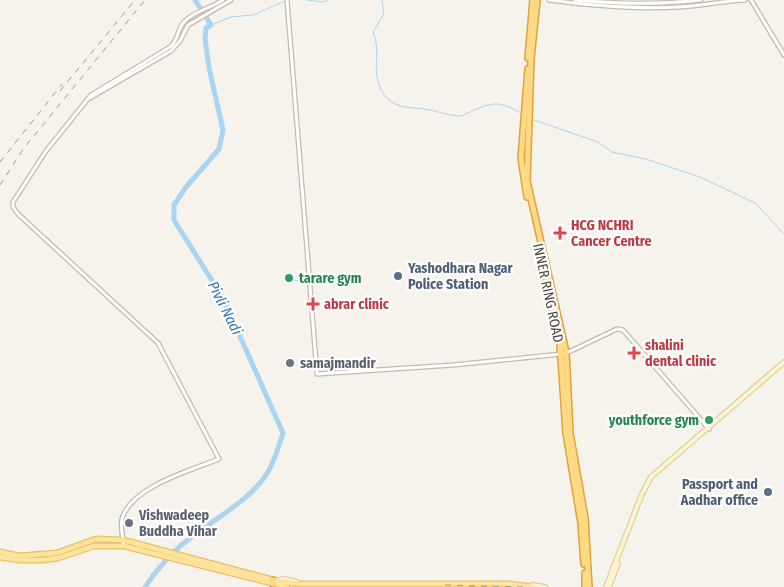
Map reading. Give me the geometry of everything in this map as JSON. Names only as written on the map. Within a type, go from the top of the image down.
[{"type":"highway","points":[[527,106],[532,0]]},
{"type":"highway","points":[[527,106],[537,0]]},
{"type":"highway","name":"INNER RING ROAD","points":[[527,106],[527,181],[563,353],[570,432],[585,518],[587,586]]},
{"type":"highway","name":"INNER RING ROAD","points":[[563,353],[566,433],[581,523],[587,586]]},
{"type":"main road","points":[[607,587],[646,488],[651,480],[784,363]]},
{"type":"main road","points":[[0,552],[23,555],[58,554],[96,540],[123,540],[287,587]]},
{"type":"main road","points":[[0,557],[32,560],[58,558],[94,546],[124,546],[180,562],[276,583],[313,586],[509,584],[534,587]]},
{"type":"main road","points":[[276,583],[284,579],[337,584],[513,583],[546,587]]},
{"type":"street","points":[[128,74],[173,45],[183,23],[192,16],[223,0]]},
{"type":"street","points":[[124,546],[121,520],[128,505],[157,484],[219,459],[158,343],[13,208],[16,195],[41,158],[91,94],[174,48],[186,28],[195,20],[231,0]]},
{"type":"street","points":[[549,0],[636,6],[699,5],[714,1],[745,0]]},
{"type":"street","points":[[575,0],[630,4],[681,3],[701,0]]},
{"type":"street","points":[[751,0],[784,55]]},
{"type":"street","points":[[287,2],[317,374],[450,365],[563,353],[617,329],[623,330],[708,429]]},
{"type":"waterway","name":"Pivli Nadi","points":[[145,587],[177,549],[232,508],[261,482],[273,463],[283,433],[223,298],[174,220],[174,205],[186,187],[219,149],[223,130],[209,68],[205,38],[206,28],[211,25],[195,0]]},
{"type":"waterway","points":[[307,0],[324,2],[328,0]]},
{"type":"waterway","points":[[382,0],[384,14],[373,32],[377,47],[376,68],[382,91],[391,102],[397,105],[456,116],[462,116],[481,107],[493,104],[503,105],[521,113]]},
{"type":"waterway","points":[[211,25],[231,17],[253,15],[285,1]]},
{"type":"waterway","points":[[534,120],[598,142],[612,152],[646,159],[700,177],[755,203],[784,234]]},
{"type":"waterway","points":[[287,281],[308,280]]},
{"type":"railway","points":[[60,91],[135,0]]},
{"type":"railway","points":[[0,185],[24,148],[145,0]]},
{"type":"railway","points":[[0,162],[62,84]]},
{"type":"railway","points":[[445,585],[526,587]]},
{"type":"place","name":"HCG NCHRI Cancer Centre","points":[[560,233]]},
{"type":"place","name":"Yashodhara Nagar Police Station","points":[[398,276]]},
{"type":"place","name":"tarare gym","points":[[289,278]]},
{"type":"place","name":"abrar clinic","points":[[313,304]]},
{"type":"place","name":"shalini dental clinic","points":[[634,353]]},
{"type":"place","name":"samajmandir","points":[[290,363]]},
{"type":"place","name":"youthforce gym","points":[[709,420]]},
{"type":"place","name":"Passport and Aadhar office","points":[[768,492]]},
{"type":"place","name":"Vishwadeep Buddha Vihar","points":[[129,523]]}]
